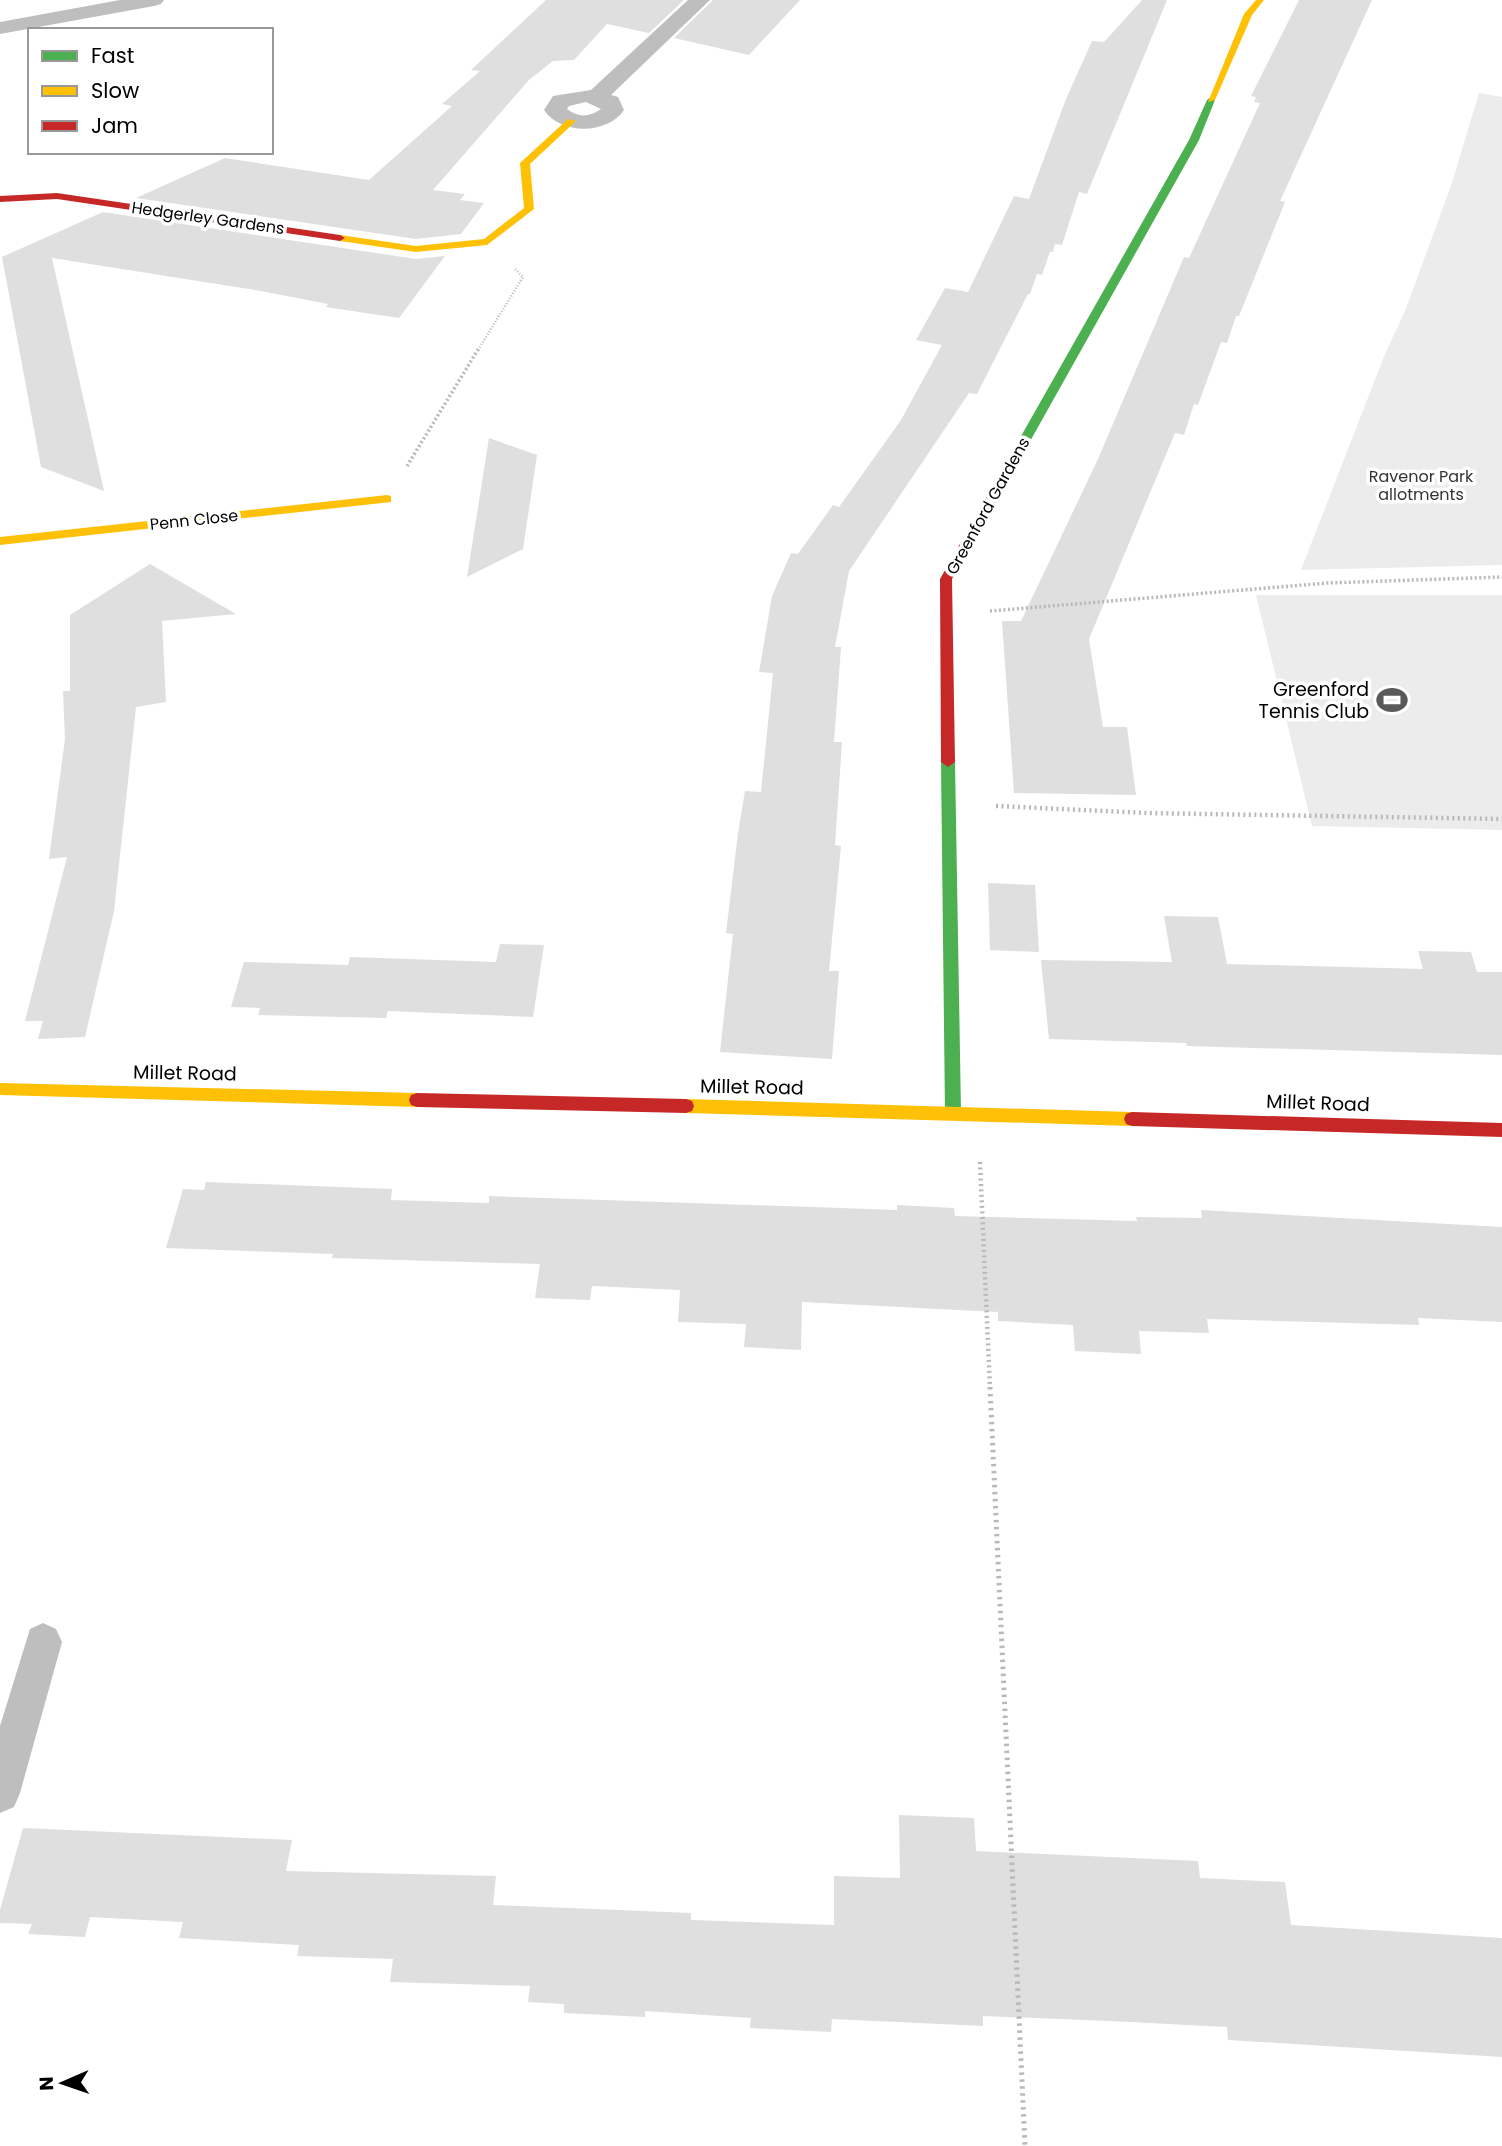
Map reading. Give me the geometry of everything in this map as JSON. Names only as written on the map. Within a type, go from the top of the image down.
[{"type":"street","points":[[0,28],[154,0]]},
{"type":"street","points":[[487,242],[529,209],[525,163],[570,121],[589,121],[610,114],[610,102],[597,96],[700,0]]},
{"type":"street","name":"Greenford Gardens","points":[[953,1113],[946,579],[1194,140],[1248,14],[1260,0]]},
{"type":"street","name":"Hedgerley Gardens","points":[[0,199],[57,196],[416,249],[487,242]]},
{"type":"street","name":"Penn Close","points":[[0,541],[387,499]]},
{"type":"street","name":"Millet Road","points":[[0,1090],[1502,1129]]},
{"type":"lane","points":[[0,1793],[43,1642]]},
{"type":"path","points":[[387,499],[523,277],[487,242]]},
{"type":"path","points":[[947,615],[1327,583],[1502,577]]},
{"type":"path","points":[[950,804],[1147,813],[1502,819]]},
{"type":"path","points":[[953,1113],[980,1159],[1025,2146]]},
{"type":"green space","name":"Ravenor Park allotments","points":[[1479,93],[1502,97],[1502,565],[1301,570],[1385,354],[1405,311],[1451,186]]},
{"type":"green space","name":"Greenford Tennis Club","points":[[1256,595],[1502,595],[1502,830],[1312,826]]},
{"type":"building","points":[[546,0],[684,0],[649,33],[607,24],[574,60],[553,61],[529,80],[433,190],[465,194],[460,200],[484,203],[461,234],[416,239],[136,198],[225,158],[369,180],[452,106],[442,104],[480,71],[471,70]]},
{"type":"building","points":[[713,0],[800,0],[749,55],[674,38]]},
{"type":"building","points":[[1142,0],[1167,0],[1087,194],[1079,192],[1062,245],[1055,244],[1042,275],[1037,274],[1030,294],[977,394],[969,393],[849,571],[835,647],[841,647],[834,742],[842,742],[835,845],[841,846],[829,971],[839,971],[832,1059],[720,1052],[733,934],[726,933],[738,833],[745,791],[761,792],[773,673],[759,672],[772,596],[791,553],[798,554],[833,505],[839,507],[901,420],[942,345],[916,340],[945,288],[968,292],[1014,196],[1029,199],[1066,99],[1092,41],[1104,42]]},
{"type":"building","points":[[1299,0],[1372,0],[1280,201],[1285,202],[1239,316],[1236,316],[1227,343],[1221,342],[1198,405],[1194,404],[1184,435],[1175,433],[1089,639],[1103,727],[1127,727],[1136,795],[1014,793],[1002,621],[1021,621],[1098,459],[1184,257],[1189,258],[1260,103],[1254,102],[1256,97],[1251,96]]},
{"type":"building","points":[[103,212],[416,259],[445,256],[399,318],[326,307],[328,304],[255,290],[52,258],[104,491],[41,467],[2,257]]},
{"type":"building","points":[[489,438],[537,455],[523,549],[467,577]]},
{"type":"building","points":[[150,564],[236,614],[162,621],[166,702],[136,707],[114,911],[85,1037],[38,1039],[43,1021],[25,1021],[67,857],[49,859],[65,739],[63,691],[70,691],[70,615]]},
{"type":"building","points":[[988,883],[1035,885],[1039,952],[990,950]]},
{"type":"building","points":[[1164,916],[1218,917],[1227,964],[1423,969],[1418,951],[1471,952],[1477,972],[1502,972],[1502,1055],[1187,1046],[1186,1043],[1049,1039],[1041,960],[1172,962]]},
{"type":"building","points":[[500,944],[544,945],[533,1017],[388,1011],[386,1018],[258,1015],[260,1008],[231,1007],[244,962],[348,965],[350,957],[496,962]]},
{"type":"building","points":[[206,1182],[392,1189],[391,1200],[489,1203],[489,1196],[897,1210],[897,1205],[954,1208],[955,1216],[1137,1221],[1136,1217],[1202,1218],[1201,1210],[1502,1227],[1502,1322],[1418,1318],[1419,1325],[1207,1319],[1209,1333],[1139,1331],[1141,1354],[1075,1351],[1073,1325],[998,1321],[998,1312],[802,1302],[801,1350],[744,1347],[746,1324],[678,1322],[680,1290],[592,1286],[590,1300],[535,1298],[540,1264],[332,1258],[333,1254],[166,1248],[183,1189],[204,1190]]},
{"type":"building","points":[[899,1815],[974,1818],[976,1851],[1198,1861],[1200,1878],[1285,1882],[1291,1925],[1502,1938],[1502,2057],[1228,2040],[1227,2027],[1110,2021],[983,2016],[983,2026],[832,2019],[831,2032],[750,2028],[751,2018],[645,2011],[645,2017],[564,2013],[564,2004],[528,2002],[530,1986],[390,1982],[393,1959],[297,1956],[299,1945],[179,1938],[183,1922],[90,1917],[85,1937],[28,1934],[32,1924],[0,1923],[0,1910],[23,1828],[292,1840],[286,1871],[496,1876],[493,1905],[691,1913],[691,1920],[834,1925],[834,1876],[900,1878]]},
{"type":"traffic: fast","points":[[1018,452],[1194,140],[1211,100]]},
{"type":"traffic: fast","points":[[948,762],[953,1113]]},
{"type":"traffic: slow","points":[[1211,100],[1248,14],[1260,0]]},
{"type":"traffic: slow","points":[[340,238],[416,249],[487,242],[529,209],[525,163],[571,121]]},
{"type":"traffic: slow","points":[[0,541],[387,499]]},
{"type":"traffic: slow","points":[[0,1089],[417,1100]]},
{"type":"traffic: slow","points":[[686,1106],[1132,1119]]},
{"type":"traffic: jam","points":[[0,199],[57,196],[340,238]]},
{"type":"traffic: jam","points":[[948,762],[946,579],[1018,452]]},
{"type":"traffic: jam","points":[[417,1100],[686,1106]]},
{"type":"traffic: jam","points":[[1132,1119],[1502,1130]]},
{"type":"place","name":"Greenford Tennis Club","points":[[1392,700]]}]
